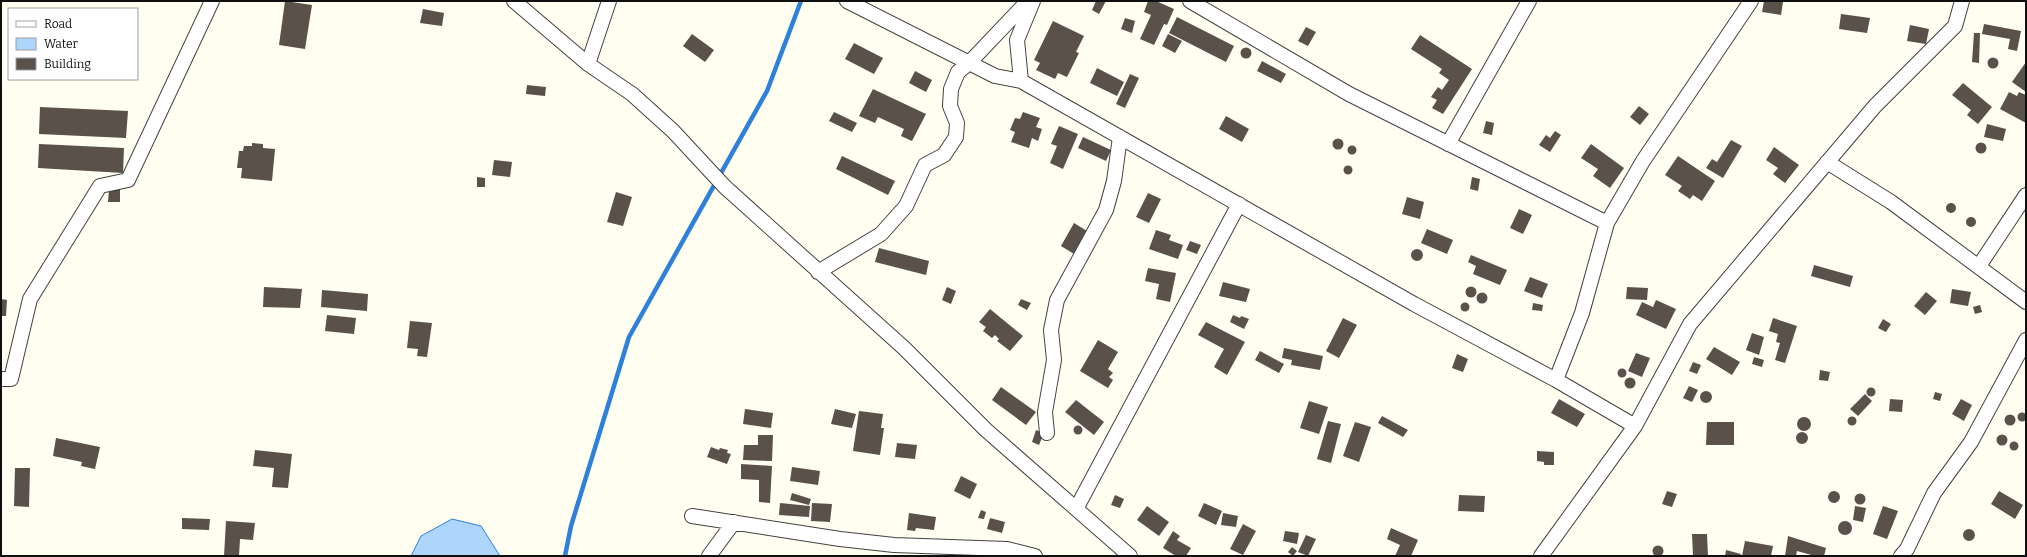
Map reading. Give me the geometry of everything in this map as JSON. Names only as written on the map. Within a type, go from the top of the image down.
[{"type":"street","points":[[1,379],[11,379],[30,299],[100,186],[128,180],[212,1]]},
{"type":"street","points":[[514,1],[588,64],[632,94],[673,131],[725,187],[904,348],[986,430],[1130,556]]},
{"type":"street","points":[[588,64],[609,1]]},
{"type":"street","points":[[847,1],[995,76],[1021,81],[1414,304],[1556,380],[1635,426]]},
{"type":"street","points":[[818,272],[881,234],[906,206],[925,165],[944,155],[956,137],[957,123],[950,106],[951,89],[958,72],[969,63],[1028,1]]},
{"type":"street","points":[[1021,81],[1017,40],[1034,1]]},
{"type":"street","points":[[1190,1],[1349,94],[1607,223]]},
{"type":"street","points":[[1448,144],[1529,1]]},
{"type":"street","points":[[1556,380],[1582,313],[1607,223],[1643,161],[1751,1]]},
{"type":"street","points":[[1541,556],[1635,426],[1690,324],[1875,106],[1955,26],[1962,1]]},
{"type":"street","points":[[1047,433],[1045,412],[1054,360],[1051,330],[1057,300],[1106,210],[1114,181],[1120,137]]},
{"type":"street","points":[[1827,162],[1891,202],[2026,302]]},
{"type":"street","points":[[1979,266],[2026,195]]},
{"type":"street","points":[[1076,509],[1239,204]]},
{"type":"street","points":[[1901,556],[1907,549],[1934,493],[1971,442],[2026,340]]},
{"type":"street","points":[[692,516],[840,539],[894,545],[1007,549],[1035,556]]},
{"type":"street","points":[[709,556],[734,522]]},
{"type":"water","points":[[452,519],[481,526],[500,556],[411,556],[421,536]]},
{"type":"building","points":[[285,1],[312,5],[305,49],[279,45]]},
{"type":"building","points":[[1096,1],[1106,1],[1099,14],[1092,10]]},
{"type":"building","points":[[1148,1],[1156,1],[1174,9],[1167,25],[1164,24],[1154,45],[1140,39],[1151,15],[1144,12]]},
{"type":"building","points":[[1764,1],[1783,2],[1781,15],[1762,12]]},
{"type":"building","points":[[423,9],[444,13],[442,26],[420,23]]},
{"type":"building","points":[[1841,14],[1870,18],[1867,33],[1839,29]]},
{"type":"building","points":[[1177,17],[1234,46],[1226,62],[1169,33]]},
{"type":"building","points":[[1125,18],[1135,21],[1132,33],[1121,29]]},
{"type":"building","points":[[1053,21],[1084,36],[1076,52],[1079,53],[1067,77],[1058,73],[1055,79],[1036,70],[1040,63],[1034,60]]},
{"type":"building","points":[[1984,24],[2021,31],[2017,51],[2008,49],[2010,39],[1982,34]]},
{"type":"building","points":[[1910,25],[1929,29],[1926,44],[1907,41]]},
{"type":"building","points":[[1306,27],[1316,32],[1308,46],[1298,41]]},
{"type":"building","points":[[1974,33],[1980,33],[1979,63],[1972,62]]},
{"type":"building","points":[[692,34],[714,50],[705,62],[683,46]]},
{"type":"building","points":[[1168,34],[1182,41],[1175,53],[1162,46]]},
{"type":"building","points":[[1420,35],[1472,69],[1443,114],[1432,108],[1437,100],[1431,97],[1438,87],[1442,90],[1449,80],[1439,73],[1442,69],[1411,49]]},
{"type":"building","points":[[854,43],[883,58],[874,74],[845,59]]},
{"type":"building","points":[[1244,48],[1248,48],[1250,49],[1250,57],[1244,58],[1241,55],[1241,51]]},
{"type":"building","points":[[1993,57],[1997,59],[1999,63],[1997,67],[1993,69],[1989,67],[1987,63],[1989,59]]},
{"type":"building","points":[[1262,61],[1286,74],[1281,83],[1257,71]]},
{"type":"building","points":[[2026,62],[2026,92],[2012,82]]},
{"type":"building","points":[[1097,68],[1124,82],[1117,96],[1090,83]]},
{"type":"building","points":[[915,71],[932,80],[926,92],[909,83]]},
{"type":"building","points":[[1130,74],[1139,78],[1125,108],[1116,104]]},
{"type":"building","points":[[1963,83],[1992,107],[1978,124],[1967,115],[1971,110],[1952,95]]},
{"type":"building","points":[[527,85],[546,87],[545,96],[526,94]]},
{"type":"building","points":[[873,89],[926,114],[912,141],[901,136],[904,129],[878,117],[875,123],[859,116]]},
{"type":"building","points":[[2009,92],[2017,96],[2019,92],[2026,95],[2026,123],[2000,109]]},
{"type":"building","points":[[1639,106],[1649,114],[1640,125],[1630,117]]},
{"type":"building","points":[[40,107],[128,111],[126,138],[39,134]]},
{"type":"building","points":[[834,112],[857,123],[852,132],[829,121]]},
{"type":"building","points":[[1023,112],[1040,118],[1036,127],[1042,129],[1038,141],[1032,138],[1029,148],[1011,142],[1015,132],[1010,130],[1015,118],[1020,119]]},
{"type":"building","points":[[1226,116],[1249,129],[1242,142],[1219,129]]},
{"type":"building","points":[[1486,121],[1494,123],[1492,135],[1483,133]]},
{"type":"building","points":[[1987,124],[2006,129],[2003,141],[1984,137]]},
{"type":"building","points":[[1059,126],[1078,134],[1063,169],[1050,163],[1057,146],[1051,144]]},
{"type":"building","points":[[1555,131],[1561,135],[1550,152],[1539,145],[1546,135],[1550,138]]},
{"type":"building","points":[[1083,137],[1111,150],[1106,161],[1078,148]]},
{"type":"building","points":[[1338,138],[1342,140],[1344,144],[1342,148],[1338,150],[1334,148],[1332,144],[1334,140]]},
{"type":"building","points":[[1731,140],[1742,146],[1723,178],[1706,168],[1712,159],[1717,162]]},
{"type":"building","points":[[1981,142],[1985,144],[1987,148],[1985,152],[1981,154],[1977,152],[1975,148],[1977,144]]},
{"type":"building","points":[[252,143],[263,144],[263,148],[275,149],[272,181],[241,178],[242,168],[237,168],[239,151],[243,151],[244,146],[252,146]]},
{"type":"building","points":[[39,144],[124,148],[123,173],[38,168]]},
{"type":"building","points":[[1591,144],[1624,168],[1610,188],[1593,176],[1598,169],[1581,158]]},
{"type":"building","points":[[1350,146],[1354,146],[1356,150],[1354,154],[1350,154],[1348,152],[1348,148]]},
{"type":"building","points":[[1774,147],[1799,165],[1785,183],[1773,174],[1778,168],[1766,160]]},
{"type":"building","points":[[842,156],[895,181],[888,195],[836,169]]},
{"type":"building","points":[[1678,156],[1715,181],[1702,201],[1693,195],[1690,199],[1678,191],[1682,186],[1665,175]]},
{"type":"building","points":[[494,160],[512,162],[510,177],[492,175]]},
{"type":"building","points":[[1348,165],[1353,170],[1348,175],[1343,170]]},
{"type":"building","points":[[477,177],[485,178],[485,187],[477,187]]},
{"type":"building","points":[[1472,177],[1480,179],[1478,191],[1470,189]]},
{"type":"building","points":[[109,189],[120,189],[120,202],[108,202]]},
{"type":"building","points":[[616,192],[632,197],[623,226],[607,222]]},
{"type":"building","points":[[1148,193],[1161,199],[1149,223],[1136,217]]},
{"type":"building","points":[[1407,197],[1424,202],[1420,219],[1402,214]]},
{"type":"building","points":[[1949,203],[1953,203],[1955,204],[1955,212],[1949,213],[1946,210],[1946,206]]},
{"type":"building","points":[[1519,209],[1532,215],[1523,234],[1510,228]]},
{"type":"building","points":[[1969,217],[1973,217],[1975,218],[1975,226],[1969,227],[1966,224],[1966,220]]},
{"type":"building","points":[[1074,223],[1087,231],[1074,254],[1061,246]]},
{"type":"building","points":[[1427,229],[1453,240],[1447,254],[1421,243]]},
{"type":"building","points":[[1156,230],[1171,235],[1169,240],[1183,245],[1178,259],[1149,249]]},
{"type":"building","points":[[1190,241],[1201,245],[1197,254],[1186,250]]},
{"type":"building","points":[[879,248],[929,261],[926,275],[875,262]]},
{"type":"building","points":[[1417,249],[1421,251],[1423,255],[1421,259],[1417,261],[1413,259],[1411,255],[1413,251]]},
{"type":"building","points":[[1471,255],[1507,270],[1500,285],[1473,274],[1476,266],[1468,262]]},
{"type":"building","points":[[1814,265],[1853,276],[1850,287],[1811,276]]},
{"type":"building","points":[[1148,268],[1176,273],[1170,302],[1156,299],[1159,284],[1145,281]]},
{"type":"building","points":[[1530,277],[1548,284],[1542,298],[1524,291]]},
{"type":"building","points":[[1223,282],[1250,289],[1246,302],[1219,296]]},
{"type":"building","points":[[264,287],[302,289],[300,308],[263,307]]},
{"type":"building","points":[[947,287],[956,291],[951,304],[942,300]]},
{"type":"building","points":[[1469,287],[1473,287],[1475,288],[1475,296],[1469,297],[1466,294],[1466,290]]},
{"type":"building","points":[[1627,287],[1648,288],[1647,300],[1626,299]]},
{"type":"building","points":[[1952,289],[1971,292],[1968,306],[1950,303]]},
{"type":"building","points":[[322,290],[368,294],[367,311],[321,307]]},
{"type":"building","points":[[1926,292],[1937,301],[1925,315],[1914,306]]},
{"type":"building","points":[[1480,293],[1484,293],[1486,294],[1486,302],[1480,303],[1477,300],[1477,296]]},
{"type":"building","points":[[1,299],[7,300],[6,316],[1,316]]},
{"type":"building","points":[[1021,299],[1031,303],[1027,310],[1018,305]]},
{"type":"building","points":[[1656,300],[1676,309],[1666,329],[1636,315],[1642,302],[1653,307]]},
{"type":"building","points":[[1465,302],[1470,307],[1465,312],[1460,307]]},
{"type":"building","points":[[1533,303],[1543,305],[1542,311],[1532,310]]},
{"type":"building","points":[[1980,305],[1982,312],[1975,314],[1973,307]]},
{"type":"building","points":[[990,309],[1023,336],[1010,351],[997,341],[999,339],[995,335],[992,338],[983,331],[986,327],[979,322]]},
{"type":"building","points":[[327,315],[356,318],[354,334],[325,331]]},
{"type":"building","points":[[1233,315],[1240,318],[1241,316],[1249,319],[1244,329],[1230,322]]},
{"type":"building","points":[[1343,318],[1357,325],[1339,358],[1326,351]]},
{"type":"building","points":[[1773,318],[1797,326],[1785,363],[1775,360],[1780,343],[1776,342],[1778,334],[1769,331]]},
{"type":"building","points":[[1883,319],[1891,324],[1886,332],[1878,328]]},
{"type":"building","points":[[410,321],[432,323],[427,357],[417,356],[418,349],[407,348]]},
{"type":"building","points":[[1206,322],[1245,342],[1227,375],[1214,367],[1224,349],[1198,335]]},
{"type":"building","points":[[1752,333],[1764,337],[1759,355],[1746,350]]},
{"type":"building","points":[[1098,340],[1118,352],[1108,369],[1113,373],[1109,377],[1113,380],[1108,388],[1080,371]]},
{"type":"building","points":[[1714,347],[1740,362],[1732,375],[1706,359]]},
{"type":"building","points":[[1284,348],[1323,356],[1320,370],[1291,365],[1292,360],[1282,358]]},
{"type":"building","points":[[1260,351],[1284,364],[1279,373],[1255,360]]},
{"type":"building","points":[[1636,353],[1650,358],[1642,377],[1628,371]]},
{"type":"building","points":[[1457,354],[1468,359],[1463,372],[1452,368]]},
{"type":"building","points":[[1754,357],[1764,360],[1762,367],[1752,364]]},
{"type":"building","points":[[1693,362],[1701,365],[1697,374],[1689,371]]},
{"type":"building","points":[[1622,368],[1627,373],[1622,378],[1617,373]]},
{"type":"building","points":[[1820,370],[1830,372],[1828,381],[1819,380]]},
{"type":"building","points":[[1628,378],[1632,378],[1634,379],[1634,387],[1628,388],[1625,385],[1625,381]]},
{"type":"building","points":[[1689,386],[1698,390],[1692,402],[1683,398]]},
{"type":"building","points":[[1001,387],[1036,412],[1026,425],[992,400]]},
{"type":"building","points":[[1869,388],[1873,388],[1875,392],[1873,396],[1869,396],[1867,394],[1867,390]]},
{"type":"building","points":[[1704,391],[1708,391],[1712,397],[1708,403],[1704,403],[1700,399],[1700,395]]},
{"type":"building","points":[[1935,392],[1942,394],[1940,401],[1933,399]]},
{"type":"building","points":[[1865,394],[1872,401],[1858,416],[1850,409]]},
{"type":"building","points":[[1559,399],[1585,414],[1577,427],[1551,413]]},
{"type":"building","points":[[1890,399],[1903,400],[1902,412],[1889,411]]},
{"type":"building","points":[[1961,399],[1972,405],[1964,421],[1952,414]]},
{"type":"building","points":[[1076,400],[1104,422],[1094,435],[1065,412]]},
{"type":"building","points":[[1309,401],[1328,407],[1319,434],[1300,428]]},
{"type":"building","points":[[745,409],[773,413],[771,428],[743,424]]},
{"type":"building","points":[[835,409],[856,414],[852,428],[831,424]]},
{"type":"building","points":[[859,411],[883,414],[881,428],[884,428],[880,455],[853,451]]},
{"type":"building","points":[[2020,413],[2024,413],[2026,417],[2024,421],[2020,421],[2018,419],[2018,415]]},
{"type":"building","points":[[2010,414],[2014,416],[2016,420],[2014,424],[2010,426],[2006,424],[2004,420],[2006,416]]},
{"type":"building","points":[[1382,416],[1408,430],[1403,437],[1378,423]]},
{"type":"building","points":[[1804,417],[1809,419],[1811,424],[1809,429],[1804,431],[1799,429],[1797,424],[1799,419]]},
{"type":"building","points":[[1850,417],[1854,417],[1856,421],[1854,425],[1850,425],[1848,423],[1848,419]]},
{"type":"building","points":[[1328,421],[1341,424],[1331,463],[1317,459]]},
{"type":"building","points":[[1355,422],[1371,427],[1359,462],[1343,456]]},
{"type":"building","points":[[1707,422],[1734,422],[1734,445],[1706,445]]},
{"type":"building","points":[[1078,425],[1083,430],[1078,435],[1073,430]]},
{"type":"building","points":[[1036,430],[1044,433],[1039,445],[1032,442]]},
{"type":"building","points":[[1800,432],[1804,432],[1808,438],[1804,444],[1800,444],[1796,440],[1796,436]]},
{"type":"building","points":[[2002,434],[2006,436],[2008,440],[2006,444],[2002,446],[1998,444],[1996,440],[1998,436]]},
{"type":"building","points":[[758,435],[773,435],[772,461],[743,460],[744,445],[758,445]]},
{"type":"building","points":[[56,438],[100,447],[95,469],[81,466],[82,462],[53,456]]},
{"type":"building","points":[[2012,442],[2016,442],[2018,446],[2016,450],[2012,450],[2010,448],[2010,444]]},
{"type":"building","points":[[897,443],[917,445],[915,459],[895,457]]},
{"type":"building","points":[[711,447],[719,450],[720,448],[728,450],[727,453],[731,454],[727,464],[707,457]]},
{"type":"building","points":[[255,450],[292,454],[288,488],[272,487],[274,468],[253,466]]},
{"type":"building","points":[[1537,451],[1554,452],[1554,465],[1544,465],[1544,462],[1537,461]]},
{"type":"building","points":[[741,464],[772,466],[770,503],[759,502],[759,480],[741,479]]},
{"type":"building","points":[[792,467],[820,471],[818,485],[790,481]]},
{"type":"building","points":[[15,468],[30,468],[29,507],[14,506]]},
{"type":"building","points":[[961,476],[977,484],[970,499],[954,491]]},
{"type":"building","points":[[1667,491],[1677,494],[1672,507],[1662,504]]},
{"type":"building","points":[[1834,491],[1838,493],[1840,497],[1838,501],[1834,503],[1830,501],[1828,497],[1830,493]]},
{"type":"building","points":[[1999,491],[2023,505],[2015,519],[1991,504]]},
{"type":"building","points":[[792,493],[811,499],[809,505],[790,500]]},
{"type":"building","points":[[1858,494],[1862,494],[1864,495],[1864,503],[1858,504],[1855,501],[1855,497]]},
{"type":"building","points":[[1115,495],[1124,499],[1120,508],[1111,505]]},
{"type":"building","points":[[1459,495],[1485,496],[1484,512],[1458,511]]},
{"type":"building","points":[[780,503],[810,506],[809,517],[779,515]]},
{"type":"building","points":[[812,503],[832,504],[830,522],[811,521]]},
{"type":"building","points":[[1204,503],[1222,511],[1216,525],[1198,516]]},
{"type":"building","points":[[1147,506],[1169,522],[1159,536],[1137,520]]},
{"type":"building","points":[[1855,506],[1866,508],[1863,522],[1853,520]]},
{"type":"building","points":[[1883,506],[1898,511],[1887,539],[1873,534]]},
{"type":"building","points":[[981,510],[986,512],[984,519],[978,518]]},
{"type":"building","points":[[909,513],[936,517],[934,530],[916,528],[915,531],[907,530]]},
{"type":"building","points":[[1223,513],[1238,516],[1236,527],[1221,525]]},
{"type":"building","points":[[182,518],[210,519],[209,530],[182,529]]},
{"type":"building","points":[[990,518],[1005,522],[1002,533],[987,529]]},
{"type":"building","points":[[226,521],[255,523],[253,540],[240,539],[239,556],[224,556]]},
{"type":"building","points":[[1845,521],[1850,523],[1852,528],[1850,533],[1845,535],[1840,533],[1838,528],[1840,523]]},
{"type":"building","points":[[1243,524],[1256,531],[1243,555],[1230,549]]},
{"type":"building","points":[[1391,528],[1418,540],[1411,556],[1395,556],[1400,545],[1387,539]]},
{"type":"building","points":[[1969,529],[1973,531],[1975,535],[1973,539],[1969,541],[1965,539],[1963,535],[1965,531]]},
{"type":"building","points":[[1173,531],[1180,536],[1177,540],[1191,548],[1186,556],[1176,556],[1163,548]]},
{"type":"building","points":[[1285,531],[1299,533],[1297,544],[1283,541]]},
{"type":"building","points":[[1692,534],[1707,534],[1708,556],[1693,556]]},
{"type":"building","points":[[1306,535],[1316,539],[1308,556],[1298,552]]},
{"type":"building","points":[[1788,536],[1826,548],[1824,556],[1815,556],[1797,551],[1796,556],[1785,556]]},
{"type":"building","points":[[1745,541],[1773,546],[1771,556],[1742,556]]},
{"type":"building","points":[[1658,545],[1662,547],[1664,551],[1662,555],[1658,557],[1654,555],[1652,551],[1654,547]]},
{"type":"building","points":[[1292,547],[1297,551],[1293,556],[1288,552]]},
{"type":"building","points":[[1726,550],[1741,554],[1740,556],[1725,556]]},
{"type":"waterway","points":[[565,556],[571,526],[629,337],[767,91],[801,1]]}]
